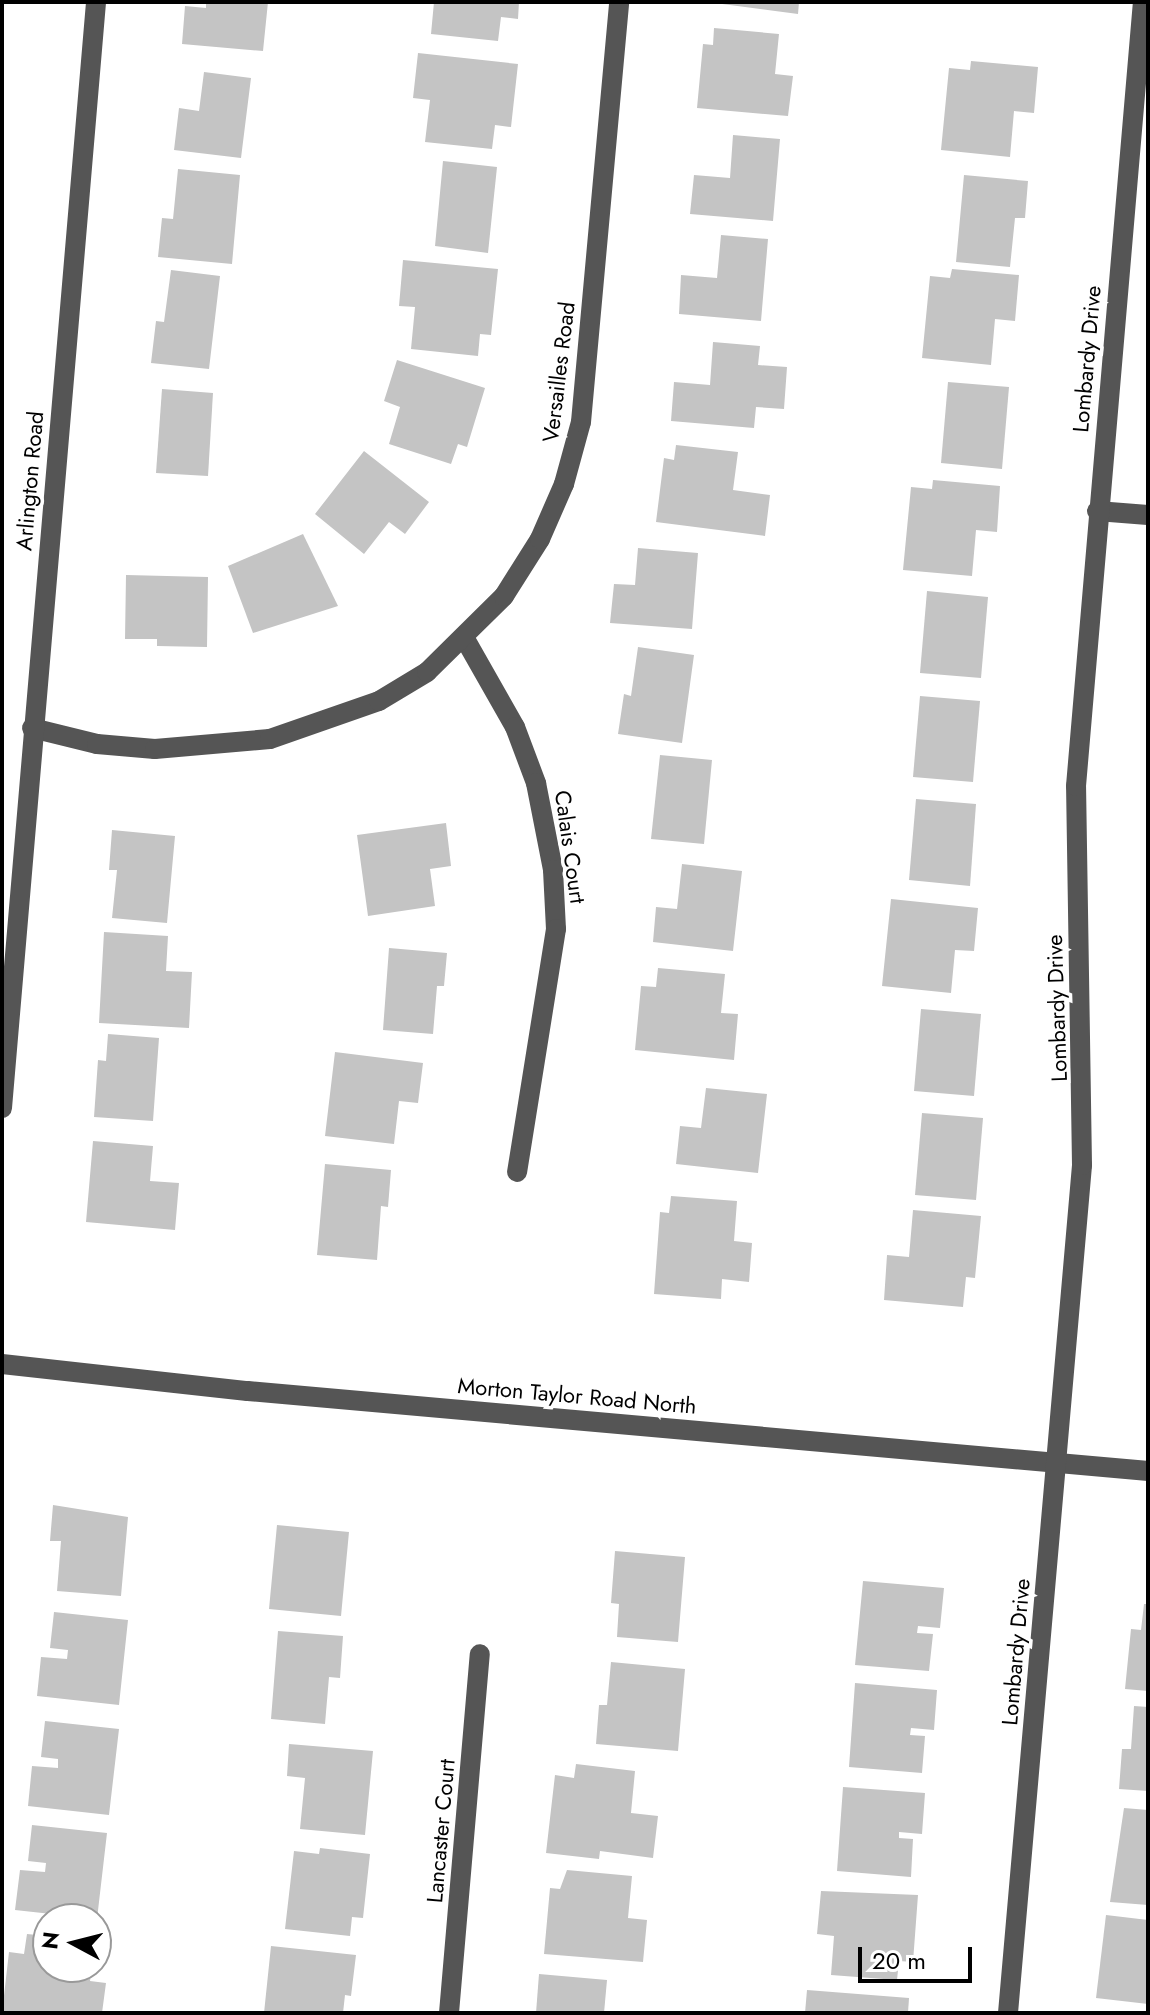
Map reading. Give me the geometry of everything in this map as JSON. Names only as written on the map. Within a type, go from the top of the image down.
[{"type":"street","name":"Arlington Road","points":[[2,1108],[96,2]]},
{"type":"street","name":"Versailles Road","points":[[32,728],[97,744],[155,749],[270,739],[379,701],[427,672],[465,639],[504,596],[540,539],[564,484],[581,422],[619,2]]},
{"type":"street","name":"Lombardy Drive","points":[[1008,2013],[1082,1165],[1076,786],[1097,511],[1143,2]]},
{"type":"street","points":[[1097,511],[1148,515]]},
{"type":"street","name":"Calais Court","points":[[465,639],[515,727],[536,783],[553,870],[556,929],[517,1172]]},
{"type":"street","name":"Morton Taylor Road North","points":[[2,1364],[248,1391],[1148,1471]]},
{"type":"street","name":"Lancaster Court","points":[[449,2013],[480,1654]]},
{"type":"building","points":[[206,2],[268,2],[263,51],[182,44],[185,6],[206,8]]},
{"type":"building","points":[[434,2],[519,2],[518,19],[501,17],[498,41],[431,34]]},
{"type":"building","points":[[707,2],[799,2],[798,14]]},
{"type":"building","points":[[714,28],[779,34],[775,74],[793,76],[788,116],[697,108],[703,44],[713,45]]},
{"type":"building","points":[[418,53],[518,64],[511,127],[495,125],[492,149],[425,142],[430,100],[413,98]]},
{"type":"building","points":[[971,61],[1038,67],[1034,113],[1014,111],[1010,157],[941,150],[949,68],[970,70]]},
{"type":"building","points":[[204,72],[251,78],[241,158],[174,150],[179,108],[199,111]]},
{"type":"building","points":[[733,135],[780,139],[773,221],[690,214],[694,175],[730,178]]},
{"type":"building","points":[[443,161],[497,167],[488,253],[435,246]]},
{"type":"building","points":[[178,169],[240,175],[232,264],[158,257],[162,218],[173,219]]},
{"type":"building","points":[[964,175],[1028,181],[1025,218],[1015,218],[1010,267],[956,262]]},
{"type":"building","points":[[721,235],[768,239],[761,321],[679,314],[681,275],[717,278]]},
{"type":"building","points":[[403,260],[498,269],[491,335],[480,334],[478,356],[411,349],[415,307],[399,306]]},
{"type":"building","points":[[952,269],[1019,275],[1015,321],[995,319],[991,365],[922,358],[930,276],[950,278]]},
{"type":"building","points":[[171,270],[220,276],[209,369],[151,363],[156,321],[164,322]]},
{"type":"building","points":[[713,342],[760,346],[758,365],[787,367],[784,409],[756,407],[754,428],[671,421],[674,382],[710,385]]},
{"type":"building","points":[[397,360],[485,388],[467,447],[458,444],[451,464],[389,444],[400,407],[384,401]]},
{"type":"building","points":[[948,382],[1009,387],[1002,469],[941,463]]},
{"type":"building","points":[[162,389],[213,393],[208,476],[156,473]]},
{"type":"building","points":[[676,445],[738,452],[733,490],[770,495],[765,536],[656,522],[664,458],[674,460]]},
{"type":"building","points":[[364,451],[429,502],[405,534],[389,522],[364,554],[315,514]]},
{"type":"building","points":[[933,480],[1000,486],[997,532],[976,530],[972,576],[903,570],[911,487],[932,489]]},
{"type":"building","points":[[303,534],[338,606],[253,633],[228,566]]},
{"type":"building","points":[[638,548],[698,553],[692,629],[610,623],[614,584],[635,585]]},
{"type":"building","points":[[126,575],[208,577],[207,647],[157,646],[157,639],[125,639]]},
{"type":"building","points":[[927,591],[988,597],[981,678],[920,673]]},
{"type":"building","points":[[638,647],[694,655],[682,743],[618,734],[624,694],[631,696]]},
{"type":"building","points":[[920,696],[980,701],[973,782],[913,777]]},
{"type":"building","points":[[660,755],[712,760],[704,844],[651,839]]},
{"type":"building","points":[[916,799],[976,804],[970,886],[909,880]]},
{"type":"building","points":[[446,823],[451,866],[430,869],[435,906],[368,916],[357,835]]},
{"type":"building","points":[[112,830],[175,836],[167,923],[112,918],[117,870],[109,870]]},
{"type":"building","points":[[682,864],[742,871],[733,951],[653,942],[656,907],[677,909]]},
{"type":"building","points":[[891,899],[978,908],[974,951],[955,950],[951,993],[882,986]]},
{"type":"building","points":[[104,932],[168,936],[166,971],[192,972],[189,1028],[99,1023]]},
{"type":"building","points":[[389,948],[447,953],[444,986],[437,986],[433,1034],[383,1030]]},
{"type":"building","points":[[658,968],[725,974],[721,1013],[738,1014],[734,1060],[635,1050],[641,986],[656,987]]},
{"type":"building","points":[[921,1009],[981,1014],[974,1096],[914,1091]]},
{"type":"building","points":[[108,1034],[159,1038],[153,1121],[94,1117],[98,1060],[106,1061]]},
{"type":"building","points":[[335,1052],[423,1063],[418,1103],[399,1101],[394,1144],[325,1136]]},
{"type":"building","points":[[706,1088],[767,1094],[758,1173],[676,1164],[680,1126],[701,1128]]},
{"type":"building","points":[[922,1113],[983,1118],[976,1200],[915,1195]]},
{"type":"building","points":[[93,1141],[153,1146],[150,1181],[179,1183],[175,1230],[86,1222]]},
{"type":"building","points":[[325,1164],[391,1170],[388,1207],[381,1206],[377,1260],[317,1255]]},
{"type":"building","points":[[671,1196],[737,1201],[734,1241],[752,1243],[749,1282],[722,1279],[721,1299],[654,1294],[660,1212],[669,1213]]},
{"type":"building","points":[[913,1210],[981,1216],[975,1278],[966,1277],[963,1307],[884,1300],[887,1255],[909,1257]]},
{"type":"building","points":[[53,1505],[128,1517],[121,1596],[57,1591],[61,1541],[50,1541]]},
{"type":"building","points":[[277,1525],[349,1532],[341,1616],[269,1609]]},
{"type":"building","points":[[615,1551],[685,1557],[678,1642],[617,1637],[619,1604],[611,1603]]},
{"type":"building","points":[[863,1581],[944,1588],[940,1628],[918,1626],[917,1633],[933,1634],[929,1671],[855,1665]]},
{"type":"building","points":[[1144,1604],[1148,1604],[1148,1691],[1125,1689],[1131,1629],[1141,1630]]},
{"type":"building","points":[[54,1612],[128,1620],[119,1705],[37,1696],[41,1657],[67,1659],[68,1650],[50,1648]]},
{"type":"building","points":[[278,1631],[343,1636],[340,1678],[329,1677],[325,1724],[271,1719]]},
{"type":"building","points":[[611,1662],[685,1669],[678,1751],[596,1744],[599,1705],[607,1705]]},
{"type":"building","points":[[855,1683],[937,1690],[934,1730],[911,1728],[910,1735],[925,1736],[922,1773],[849,1767]]},
{"type":"building","points":[[1134,1706],[1148,1707],[1148,1791],[1119,1789],[1122,1749],[1131,1749]]},
{"type":"building","points":[[45,1721],[119,1729],[109,1815],[28,1806],[32,1766],[58,1768],[58,1759],[41,1757]]},
{"type":"building","points":[[289,1744],[373,1751],[365,1835],[300,1829],[305,1778],[287,1776]]},
{"type":"building","points":[[576,1764],[635,1771],[631,1813],[658,1816],[653,1858],[600,1851],[599,1859],[546,1853],[555,1775],[574,1778]]},
{"type":"building","points":[[843,1787],[925,1793],[922,1834],[899,1832],[899,1838],[913,1839],[911,1877],[837,1871]]},
{"type":"building","points":[[1124,1808],[1148,1810],[1148,1905],[1110,1902]]},
{"type":"building","points":[[32,1825],[107,1833],[99,1903],[32,1903],[32,1912],[15,1910],[20,1870],[45,1872],[46,1863],[28,1861]]},
{"type":"building","points":[[320,1848],[370,1854],[363,1918],[352,1917],[350,1936],[285,1929],[294,1851],[319,1854]]},
{"type":"building","points":[[567,1870],[632,1876],[628,1918],[647,1920],[643,1962],[544,1954],[550,1888],[560,1889]]},
{"type":"building","points":[[821,1891],[918,1895],[913,1962],[899,1961],[897,1980],[831,1975],[834,1936],[817,1934]]},
{"type":"building","points":[[1106,1915],[1148,1920],[1148,2004],[1096,1998]]},
{"type":"building","points":[[27,1934],[32,1934],[32,1983],[106,1983],[102,2013],[2,2013],[9,1952],[24,1954]]},
{"type":"building","points":[[271,1946],[356,1955],[351,1996],[345,1995],[343,2013],[264,2013]]},
{"type":"building","points":[[539,1974],[607,1980],[604,2013],[536,2013]]},
{"type":"building","points":[[807,1990],[909,1998],[908,2013],[805,2013]]}]
